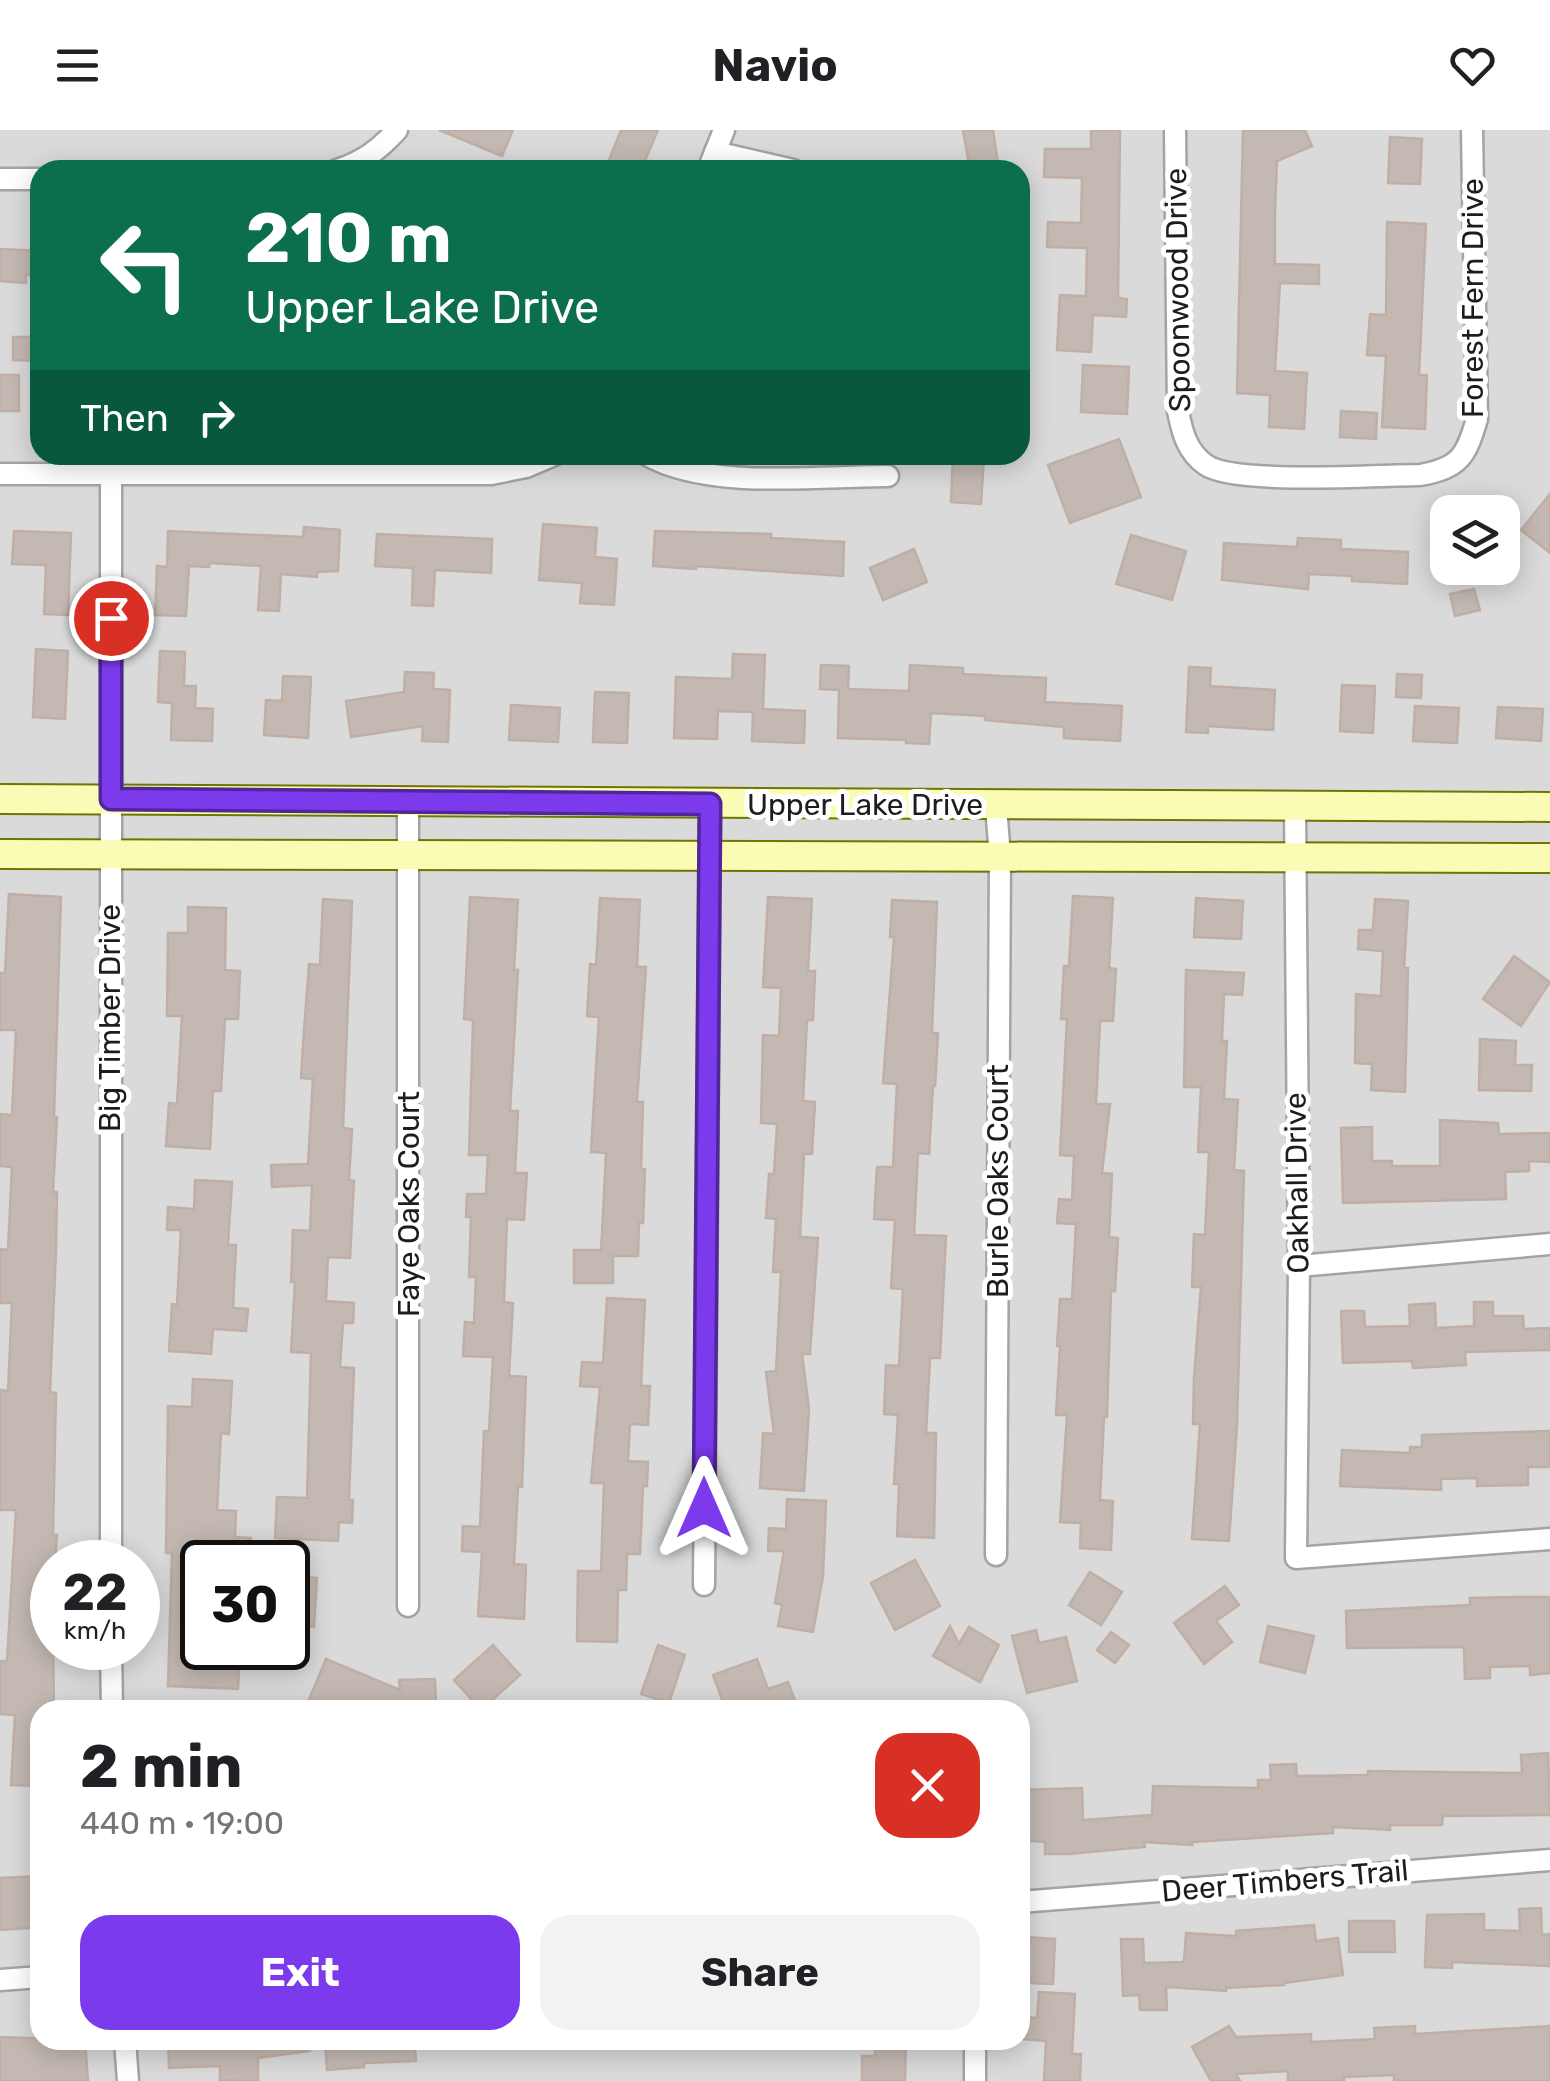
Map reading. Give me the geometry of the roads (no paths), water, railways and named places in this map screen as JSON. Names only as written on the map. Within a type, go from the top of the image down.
[{"type":"street","points":[[363,160],[384,146],[396,130]]},
{"type":"street","points":[[711,160],[724,130]]},
{"type":"street","name":"Spoonwood Drive","points":[[1175,130],[1178,412],[1190,448],[1206,465],[1241,476],[1420,475],[1440,472],[1459,462]]},
{"type":"street","name":"Forest Fern Drive","points":[[1459,462],[1477,419],[1472,130]]},
{"type":"street","points":[[0,179],[30,179]]},
{"type":"street","points":[[0,474],[490,474],[531,465]]},
{"type":"street","points":[[668,465],[730,477],[888,476]]},
{"type":"street","name":"Big Timber Drive","points":[[111,1540],[112,474]]},
{"type":"street","name":"Upper Lake Drive","points":[[0,800],[1550,807]]},
{"type":"street","name":"Faye Oaks Court","points":[[408,803],[408,1606]]},
{"type":"street","points":[[704,1585],[710,804]]},
{"type":"street","name":"Burle Oaks Court","points":[[996,806],[1000,858],[996,1556]]},
{"type":"street","name":"Oakhall Drive","points":[[1296,808],[1296,1558],[1550,1539]]},
{"type":"street","name":"Upper Lake Drive","points":[[0,854],[1550,858]]},
{"type":"street","points":[[1298,1266],[1550,1244]]},
{"type":"street","points":[[111,1670],[112,1700]]},
{"type":"street","name":"Deer Timbers Trail","points":[[1030,1901],[1550,1860]]},
{"type":"street","points":[[0,1980],[30,1978]]},
{"type":"street","points":[[126,2050],[128,2081]]},
{"type":"street","points":[[975,2050],[975,2081]]}]
